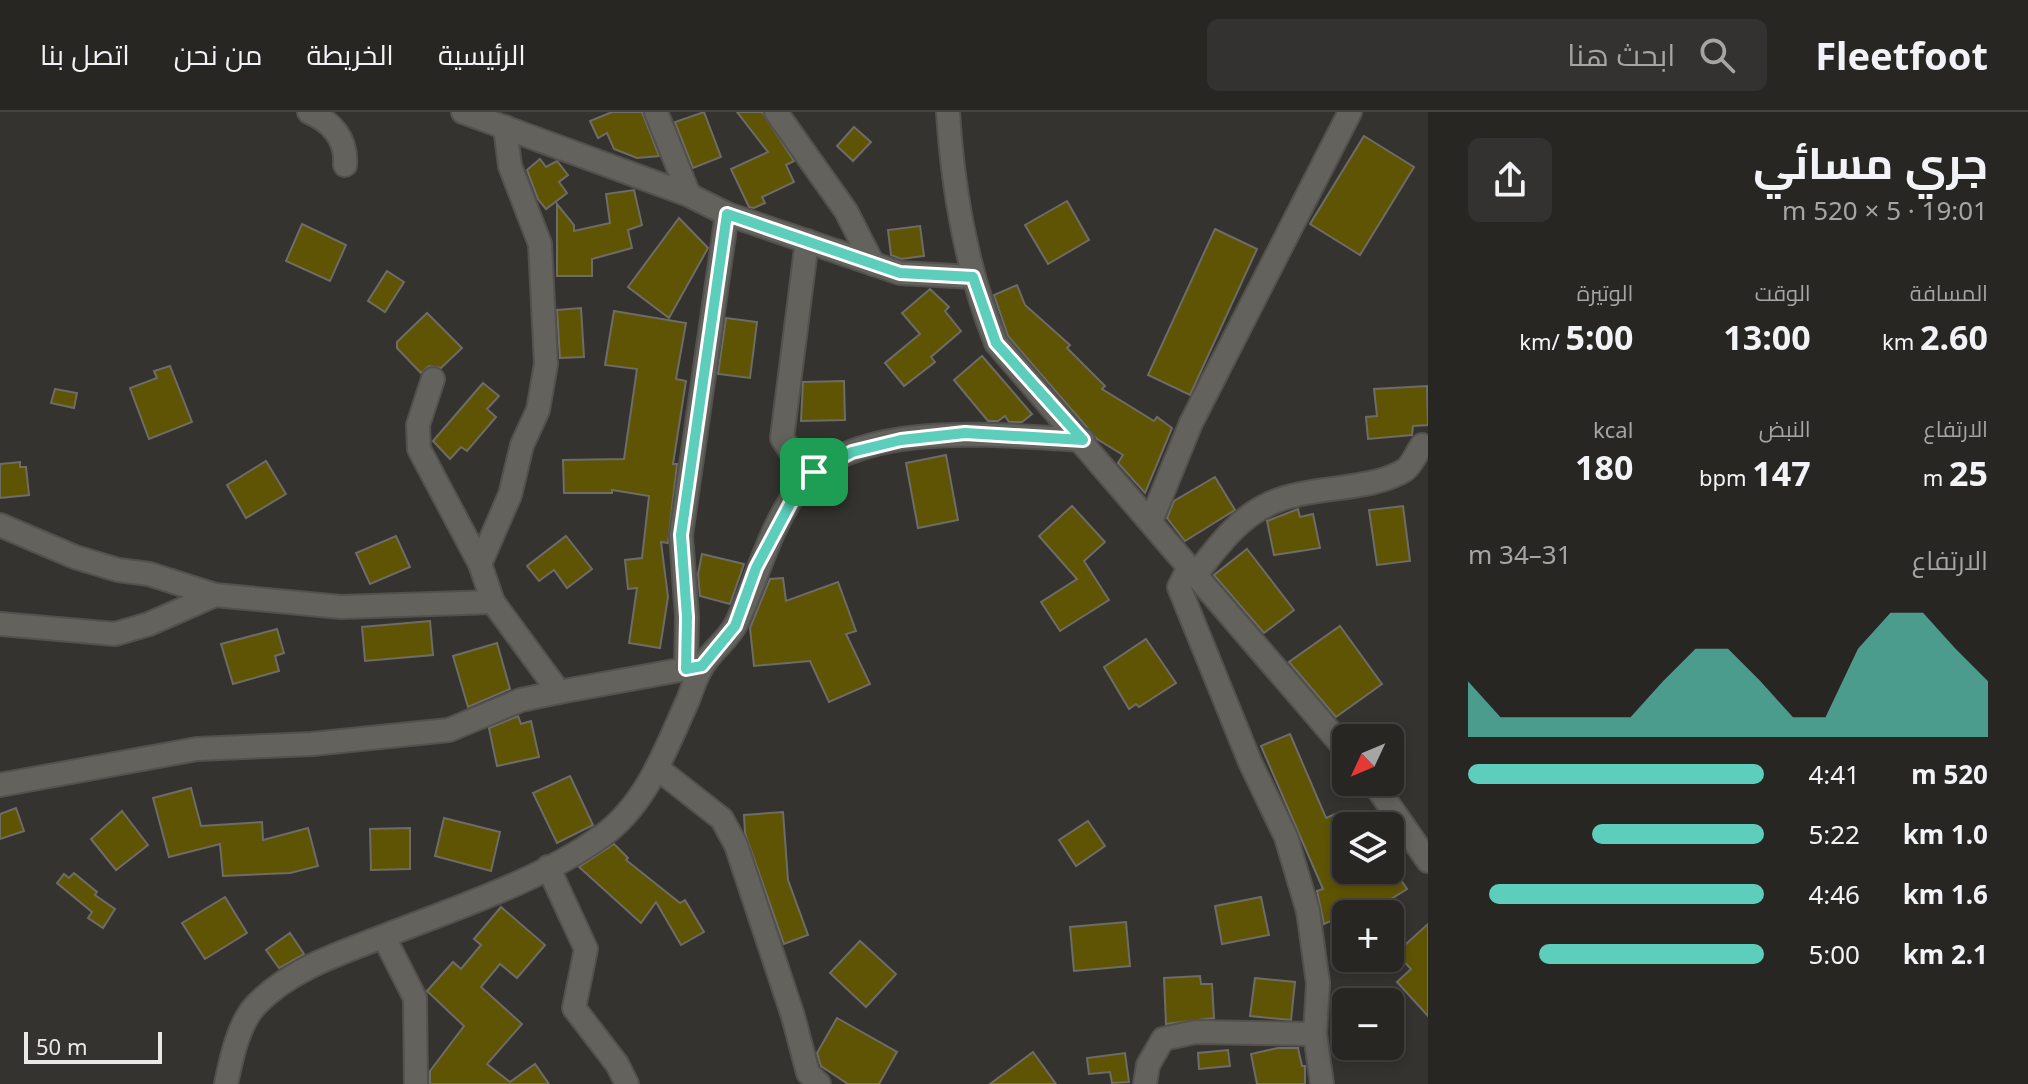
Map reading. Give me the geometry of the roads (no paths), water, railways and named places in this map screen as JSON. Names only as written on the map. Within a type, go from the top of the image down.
[{"type":"street","points":[[309,112],[333,127],[343,141],[345,165]]},
{"type":"street","points":[[463,112],[689,195],[727,214],[900,273],[973,277]]},
{"type":"street","points":[[656,112],[689,195]]},
{"type":"street","points":[[776,112],[846,211],[873,264]]},
{"type":"street","points":[[948,112],[961,234],[996,343],[1083,440],[1332,734]]},
{"type":"street","points":[[1151,521],[1191,423],[1350,112]]},
{"type":"street","points":[[480,564],[510,495],[522,445],[538,410],[546,364],[540,244],[510,166],[505,127]]},
{"type":"street","points":[[694,668],[681,535],[727,214]]},
{"type":"street","points":[[807,241],[782,438],[798,463],[814,472]]},
{"type":"street","points":[[433,379],[418,425],[419,449],[480,564],[493,602],[559,692]]},
{"type":"street","points":[[226,1084],[237,1042],[254,1007],[285,981],[325,959],[548,867],[604,835],[629,810],[657,768],[694,668],[735,626],[768,544],[798,489],[814,472],[852,452],[901,440],[965,433],[1083,440]]},
{"type":"street","points":[[1322,1084],[1315,1034],[1318,983],[1308,911],[1286,837],[1250,762],[1179,587],[1235,526],[1265,505],[1299,492],[1374,480],[1406,469],[1422,445]]},
{"type":"street","points":[[0,525],[75,557],[118,570],[149,574],[215,595],[341,607],[493,602]]},
{"type":"street","points":[[0,624],[115,634],[149,624],[215,595]]},
{"type":"street","points":[[0,785],[197,749],[312,744],[449,730],[521,700],[694,668]]},
{"type":"street","points":[[657,768],[722,819],[754,896],[808,1073],[819,1084]]},
{"type":"street","points":[[1383,796],[1428,861]]},
{"type":"street","points":[[548,867],[586,949],[574,1008],[617,1064],[627,1084]]},
{"type":"street","points":[[384,937],[415,998],[416,1084]]},
{"type":"street","points":[[1145,1084],[1148,1065],[1163,1039],[1195,1032],[1315,1034]]}]
